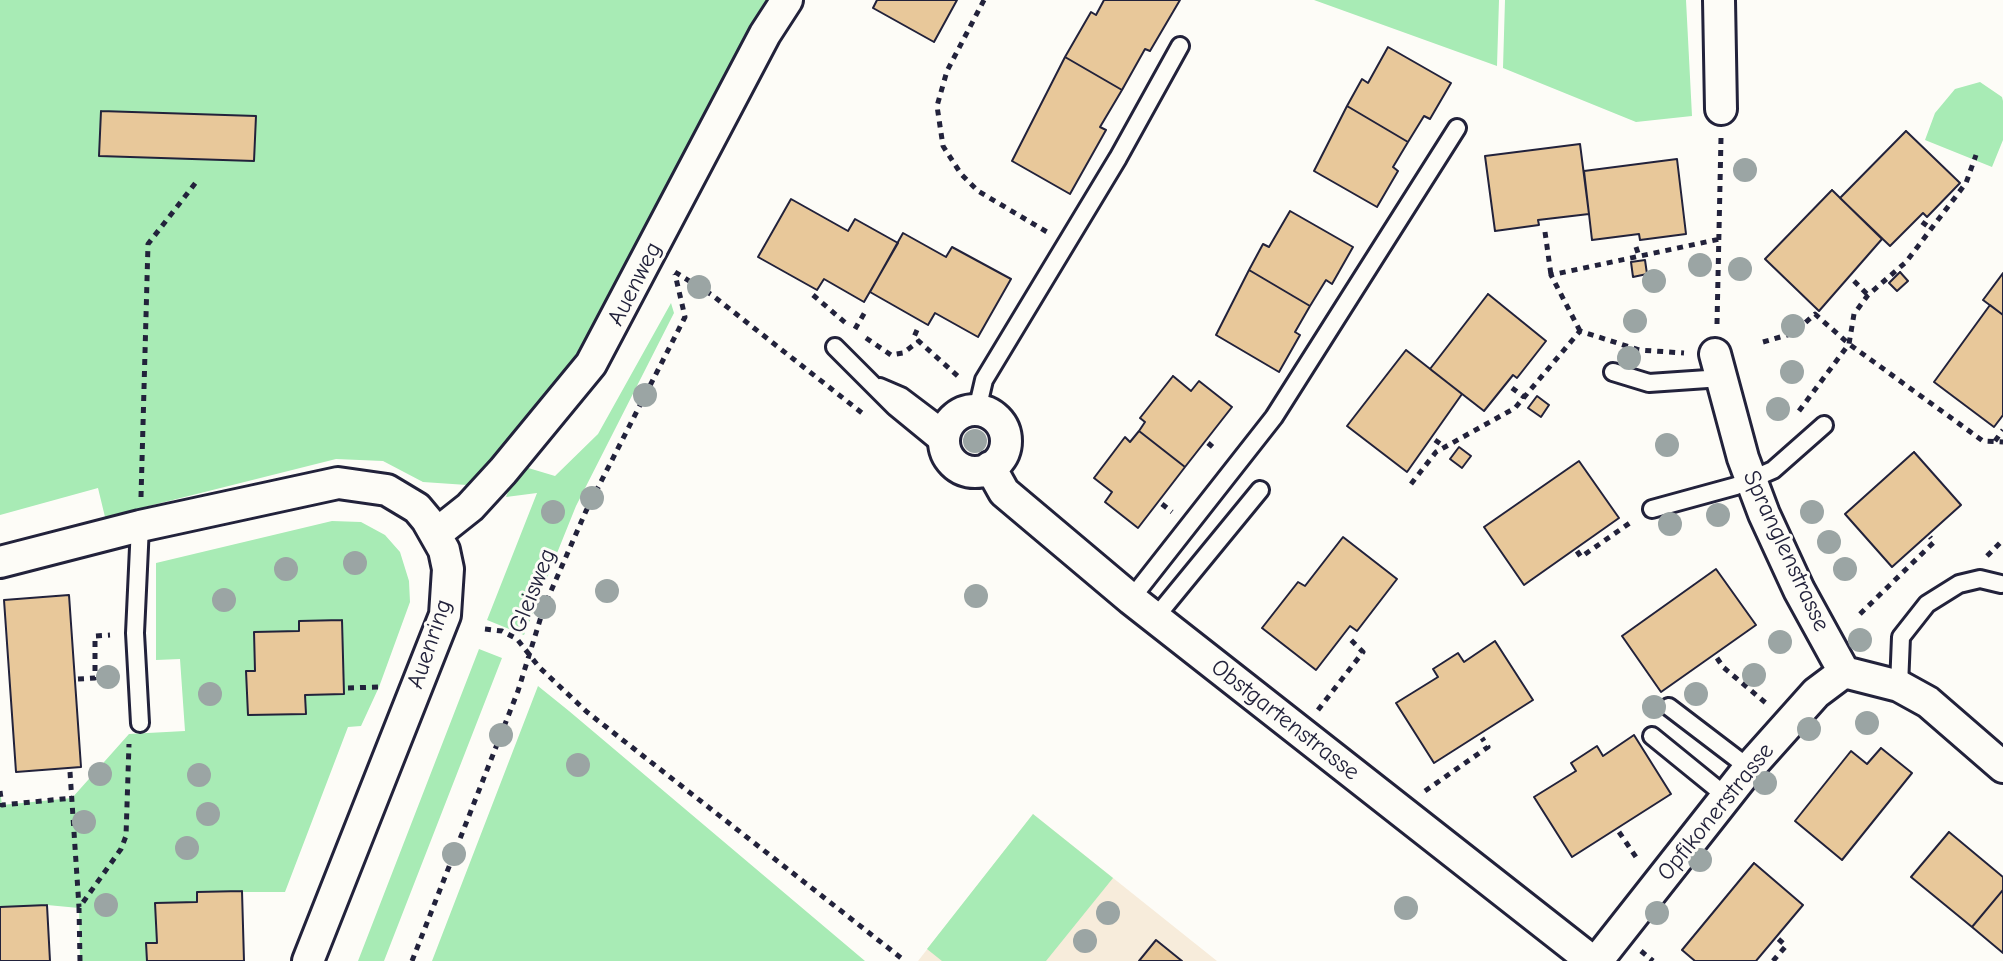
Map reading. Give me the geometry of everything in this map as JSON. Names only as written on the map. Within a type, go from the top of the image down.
[{"type":"street","name":"Auenweg","points":[[436,534],[470,507],[566,398],[614,326],[765,34],[787,0]]},
{"type":"street","points":[[1719,0],[1721,109]]},
{"type":"street","name":"Spranglenstrasse","points":[[1719,366],[1752,480],[1799,590],[1844,672]]},
{"type":"street","points":[[972,400],[996,418],[1005,435],[1003,453],[990,467],[975,472],[960,468],[945,439],[957,415],[972,400]]},
{"type":"street","name":"Obstgartenstrasse","points":[[990,467],[1004,492],[1131,599],[1594,961]]},
{"type":"street","name":"Auenring","points":[[0,562],[140,526],[338,483],[364,484],[403,498],[417,508],[436,534],[448,569],[445,615],[308,961]]},
{"type":"street","points":[[1844,672],[1899,686],[1928,702],[2003,767]]},
{"type":"street","name":"Opfikonerstrasse","points":[[1594,961],[1749,768],[1816,693],[1844,672]]},
{"type":"lane","points":[[972,400],[1180,46]]},
{"type":"lane","points":[[1131,599],[1274,417],[1457,128]]},
{"type":"lane","points":[[835,347],[878,386],[895,407],[945,439]]},
{"type":"lane","points":[[1613,372],[1649,383],[1719,366]]},
{"type":"lane","points":[[1652,509],[1752,480],[1773,470],[1824,425]]},
{"type":"lane","points":[[1155,618],[1260,490]]},
{"type":"lane","points":[[140,526],[135,633],[140,723]]},
{"type":"lane","points":[[1899,686],[1901,637],[1927,604],[1959,584],[1980,579],[2001,584]]},
{"type":"lane","points":[[1669,707],[1749,768]]},
{"type":"lane","points":[[1652,736],[1727,797]]},
{"type":"path","points":[[983,0],[947,71],[940,94],[937,106],[943,146],[961,174],[978,191],[1066,243]]},
{"type":"path","points":[[1545,232],[1551,275],[1580,331],[1639,350],[1719,366],[1721,109]]},
{"type":"path","points":[[1792,420],[1849,344],[1854,314],[1868,295],[1906,262],[1966,183],[1976,155]]},
{"type":"path","points":[[140,526],[148,244],[197,181]]},
{"type":"path","points":[[1922,222],[1930,228]]},
{"type":"path","points":[[1551,275],[1720,239]]},
{"type":"path","points":[[1636,247],[1639,256]]},
{"type":"path","points":[[651,252],[674,272],[712,295],[868,417]]},
{"type":"path","name":"Gleisweg","points":[[412,961],[518,691],[529,651],[586,511],[685,317],[674,272]]},
{"type":"path","points":[[1854,281],[1868,295]]},
{"type":"path","points":[[813,295],[878,349],[891,355],[903,353],[919,341]]},
{"type":"path","points":[[855,329],[865,312]]},
{"type":"path","points":[[1763,342],[1794,333],[1815,314],[1849,344],[1983,441],[2003,442]]},
{"type":"path","points":[[917,330],[914,337],[961,377],[972,400]]},
{"type":"path","points":[[1411,484],[1436,452],[1515,408],[1580,331]]},
{"type":"path","points":[[1512,388],[1524,397]]},
{"type":"path","points":[[1994,442],[2003,430]]},
{"type":"path","points":[[1435,440],[1445,447]]},
{"type":"path","points":[[1577,551],[1581,557],[1652,509]]},
{"type":"path","points":[[1860,614],[1934,542],[1930,537]]},
{"type":"path","points":[[485,629],[502,631],[529,651],[539,667],[587,712],[905,961]]},
{"type":"path","points":[[78,679],[95,678],[95,636],[135,633]]},
{"type":"path","points":[[1312,717],[1363,652],[1348,637]]},
{"type":"path","points":[[1717,658],[1723,667],[1777,712]]},
{"type":"path","points":[[348,688],[379,687]]},
{"type":"path","points":[[79,908],[121,849],[126,836],[129,734],[140,723]]},
{"type":"path","points":[[1415,798],[1488,747],[1482,738]]},
{"type":"path","points":[[70,772],[80,961]]},
{"type":"path","points":[[0,791],[2,805],[72,798]]},
{"type":"path","points":[[1619,832],[1645,871]]},
{"type":"path","points":[[1773,961],[1786,946],[1776,937]]},
{"type":"shaded area","points":[[1033,814],[1217,961],[918,961]]},
{"type":"green space","points":[[0,0],[773,0],[712,98],[577,364],[540,415],[467,485],[423,482],[383,461],[336,459],[105,517],[98,488],[0,515]]},
{"type":"green space","points":[[1314,0],[1499,0],[1497,66]]},
{"type":"green space","points":[[1505,0],[1686,0],[1692,116],[1636,122],[1503,68]]},
{"type":"green space","points":[[1980,82],[2002,97],[2003,101],[2003,140],[1992,167],[1925,140],[1935,113],[1955,89]]},
{"type":"green space","points":[[671,303],[674,313],[576,506],[524,635],[487,620],[537,493],[506,497],[513,479],[525,467],[555,476],[598,434]]},
{"type":"green space","points":[[332,521],[361,522],[385,535],[400,552],[409,581],[410,602],[379,687],[361,726],[348,727],[285,892],[198,892],[197,902],[156,903],[157,943],[146,943],[147,961],[80,961],[79,908],[47,905],[0,907],[0,791],[2,805],[72,798],[129,734],[185,731],[180,659],[156,660],[156,563]]},
{"type":"green space","points":[[479,649],[502,658],[384,961],[358,961]]},
{"type":"green space","points":[[538,686],[569,711],[865,961],[432,961]]},
{"type":"green space","points":[[1033,814],[1113,878],[1046,961],[942,961],[927,949]]},
{"type":"building","points":[[877,0],[957,0],[934,42],[873,8]]},
{"type":"building","points":[[1104,0],[1180,0],[1150,51],[1145,49],[1122,90],[1065,57],[1091,12],[1096,15]]},
{"type":"building","points":[[1388,47],[1451,83],[1430,119],[1424,116],[1408,142],[1347,106],[1362,79],[1368,83]]},
{"type":"building","points":[[1065,57],[1122,90],[1100,127],[1106,130],[1070,194],[1012,161]]},
{"type":"building","points":[[1347,106],[1408,142],[1393,167],[1398,171],[1377,207],[1314,171]]},
{"type":"building","points":[[101,111],[256,116],[254,161],[99,156]]},
{"type":"building","points":[[1906,131],[1960,183],[1927,217],[1923,213],[1890,246],[1840,198]]},
{"type":"building","points":[[1580,144],[1589,214],[1538,220],[1539,225],[1495,231],[1485,156]]},
{"type":"building","points":[[1677,159],[1686,234],[1640,240],[1639,234],[1592,240],[1584,171]]},
{"type":"building","points":[[1832,190],[1882,239],[1819,311],[1765,259]]},
{"type":"building","points":[[791,199],[848,231],[855,219],[898,243],[864,302],[824,279],[817,290],[758,257]]},
{"type":"building","points":[[1290,211],[1353,247],[1332,284],[1326,280],[1310,306],[1249,270],[1263,244],[1269,247]]},
{"type":"building","points":[[903,233],[946,257],[952,247],[1011,279],[978,337],[935,313],[928,325],[870,292]]},
{"type":"building","points":[[1645,260],[1647,274],[1633,277],[1631,262]]},
{"type":"building","points":[[1249,270],[1310,306],[1295,332],[1300,335],[1279,372],[1216,335]]},
{"type":"building","points":[[1900,272],[1908,281],[1897,291],[1889,283]]},
{"type":"building","points":[[2003,273],[2003,315],[1983,300]]},
{"type":"building","points":[[1488,294],[1546,341],[1517,378],[1513,375],[1484,411],[1430,369]]},
{"type":"building","points":[[1990,305],[2003,315],[2003,415],[1994,427],[1934,382]]},
{"type":"building","points":[[1406,350],[1462,394],[1407,472],[1347,426]]},
{"type":"building","points":[[1173,376],[1191,391],[1199,381],[1232,407],[1185,467],[1139,431],[1145,422],[1140,418]]},
{"type":"building","points":[[1537,396],[1549,405],[1541,417],[1528,408]]},
{"type":"building","points":[[1139,431],[1185,467],[1138,528],[1105,502],[1112,492],[1094,478],[1125,437],[1130,442]]},
{"type":"building","points":[[1459,447],[1471,456],[1462,468],[1450,459]]},
{"type":"building","points":[[1914,452],[1961,505],[1892,567],[1845,514]]},
{"type":"building","points":[[1579,461],[1619,518],[1524,585],[1484,527]]},
{"type":"building","points":[[1343,537],[1397,579],[1357,631],[1350,626],[1316,670],[1262,628],[1298,582],[1305,586]]},
{"type":"building","points":[[1716,569],[1756,625],[1661,692],[1622,636]]},
{"type":"building","points":[[69,595],[81,767],[16,772],[4,600]]},
{"type":"building","points":[[342,620],[344,694],[305,695],[306,714],[248,715],[246,671],[255,671],[254,632],[299,631],[299,621]]},
{"type":"building","points":[[1495,641],[1533,700],[1434,763],[1396,703],[1438,677],[1433,669],[1458,653],[1464,662]]},
{"type":"building","points":[[1634,735],[1671,794],[1572,857],[1534,797],[1576,771],[1571,763],[1597,746],[1603,756]]},
{"type":"building","points":[[1881,748],[1912,773],[1842,860],[1795,821],[1851,751],[1867,764]]},
{"type":"building","points":[[1949,832],[2003,877],[2003,890],[1972,927],[1911,877]]},
{"type":"building","points":[[1754,863],[1803,905],[1756,961],[1695,961],[1682,950]]},
{"type":"building","points":[[2003,890],[2003,953],[1972,927]]},
{"type":"building","points":[[242,891],[244,961],[147,961],[146,943],[157,943],[155,903],[197,902],[197,892]]},
{"type":"building","points":[[47,905],[50,961],[0,961],[0,907]]},
{"type":"building","points":[[1156,940],[1182,961],[1139,961]]}]
